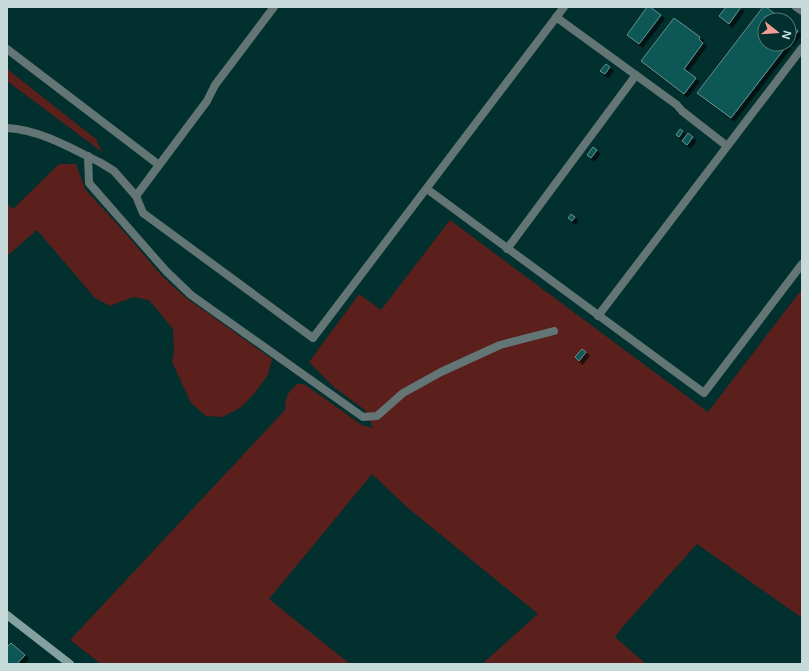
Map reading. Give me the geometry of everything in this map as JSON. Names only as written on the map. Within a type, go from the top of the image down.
[{"type":"main road","points":[[7,616],[70,664]]},
{"type":"street","points":[[136,196],[208,101],[215,85],[274,7]]},
{"type":"street","points":[[7,128],[20,128],[36,133],[88,156],[114,171],[136,196],[143,213],[313,338],[564,7]]},
{"type":"street","points":[[796,7],[802,11]]},
{"type":"street","points":[[556,17],[636,74],[677,105],[682,112],[727,146]]},
{"type":"street","points":[[598,316],[802,48]]},
{"type":"street","points":[[7,49],[159,164]]},
{"type":"street","points":[[506,249],[636,74]]},
{"type":"street","points":[[88,156],[89,183],[171,276],[191,295],[363,417],[377,416],[403,393],[442,372],[500,345],[554,332]]},
{"type":"street","points":[[427,189],[506,249],[704,394],[802,264]]},
{"type":"shaded area","points":[[7,69],[96,139],[102,152],[7,81]]},
{"type":"shaded area","points":[[59,164],[76,164],[85,189],[161,275],[185,297],[272,359],[268,375],[254,394],[240,408],[222,417],[206,416],[191,403],[172,362],[174,351],[173,329],[149,300],[133,297],[110,306],[95,298],[37,230],[7,256],[7,203],[13,209]]},
{"type":"shaded area","points":[[450,220],[708,412],[802,289],[802,618],[697,544],[615,637],[646,664],[482,664],[538,614],[408,508],[372,474],[269,599],[350,664],[101,664],[70,640],[285,410],[288,395],[297,384],[304,384],[362,425],[373,428],[365,410],[335,388],[309,362],[359,294],[381,310]]},
{"type":"building","points":[[647,7],[650,7],[661,15],[639,44],[627,35]]},
{"type":"building","points":[[726,7],[741,7],[729,24],[719,16]]},
{"type":"building","points":[[763,7],[766,7],[773,12],[759,12]]},
{"type":"building","points":[[757,15],[757,52],[782,52],[731,118],[697,93]]},
{"type":"building","points":[[674,18],[700,37],[699,39],[703,43],[684,69],[696,78],[684,94],[641,61]]},
{"type":"building","points":[[606,64],[610,67],[605,74],[600,71]]},
{"type":"building","points":[[680,129],[683,131],[679,137],[676,135]]},
{"type":"building","points":[[688,133],[693,137],[687,145],[682,141]]},
{"type":"building","points":[[593,147],[597,150],[591,158],[587,155]]},
{"type":"building","points":[[571,214],[575,217],[572,221],[568,218]]},
{"type":"building","points":[[582,349],[586,352],[579,361],[575,357]]},
{"type":"building","points":[[11,643],[25,655],[17,664],[7,664],[7,647]]}]
